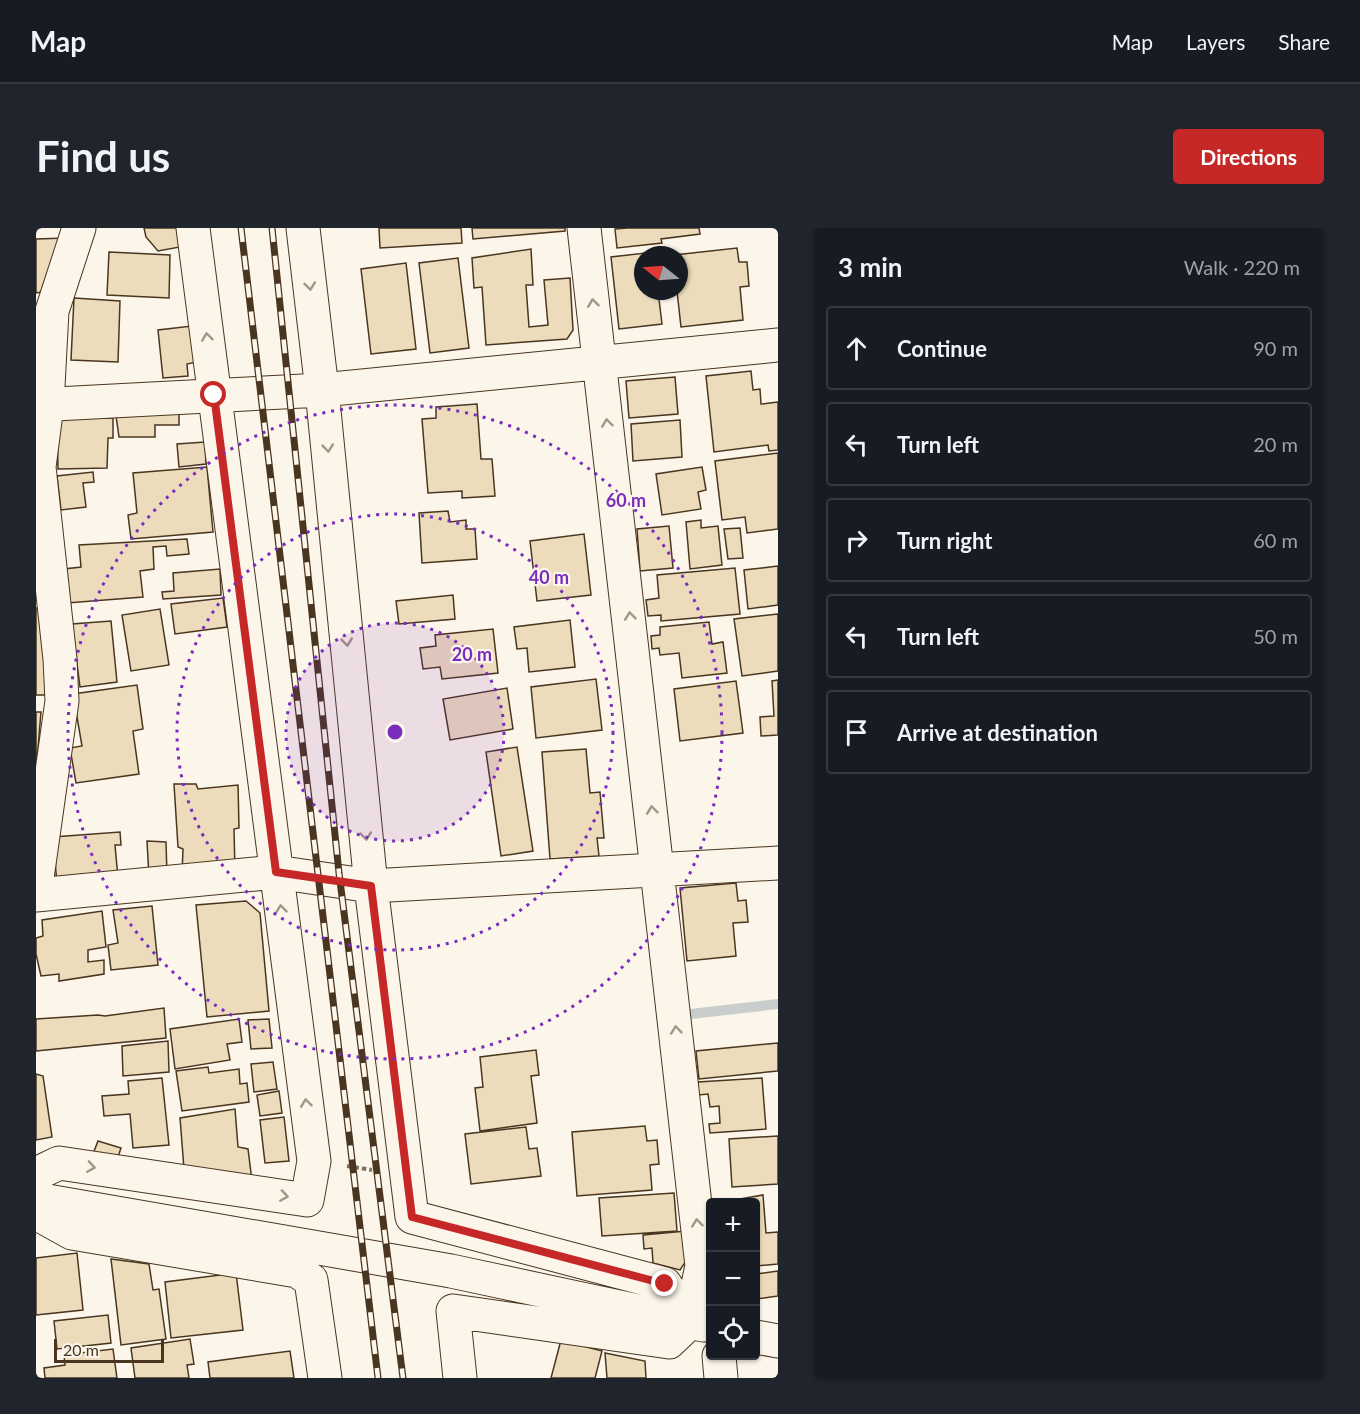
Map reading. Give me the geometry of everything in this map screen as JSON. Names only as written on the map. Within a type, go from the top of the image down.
[{"type":"street","points":[[36,885],[62,701],[60,659],[39,467],[41,405],[52,311],[80,228]]},
{"type":"street","points":[[36,1174],[59,1163],[308,1200],[314,1161],[193,228]]},
{"type":"street","points":[[303,228],[322,390],[371,886],[412,1217],[665,1284],[700,1325]]},
{"type":"street","points":[[585,228],[659,868],[702,1266],[700,1325]]},
{"type":"street","points":[[41,405],[322,390],[778,345]]},
{"type":"street","points":[[36,895],[276,872],[371,886],[778,863]]},
{"type":"street","points":[[36,1199],[451,1271],[700,1325]]},
{"type":"street","points":[[36,1213],[72,1233],[297,1271],[311,1280],[325,1378]]},
{"type":"street","points":[[460,1378],[453,1311],[669,1342],[700,1325]]},
{"type":"street","points":[[760,1338],[778,1341]]},
{"type":"street","points":[[719,1360],[721,1378]]},
{"type":"path","points":[[314,1161],[382,1172]]},
{"type":"building","points":[[144,228],[178,228],[180,247],[158,251],[146,237]]},
{"type":"building","points":[[379,228],[461,228],[462,243],[380,248]]},
{"type":"building","points":[[472,228],[565,228],[565,231],[473,239]]},
{"type":"building","points":[[699,228],[700,234],[661,239],[662,243],[617,248],[615,229]]},
{"type":"building","points":[[66,238],[49,283],[44,282],[41,292],[36,293],[36,239]]},
{"type":"building","points":[[737,248],[739,262],[747,262],[749,286],[740,287],[743,320],[681,327],[678,300],[688,300],[688,253]]},
{"type":"building","points":[[531,249],[533,285],[526,285],[529,327],[548,325],[544,280],[570,278],[573,330],[567,339],[486,345],[482,287],[474,288],[472,258]]},
{"type":"building","points":[[109,252],[170,255],[169,298],[107,295]]},
{"type":"building","points":[[634,254],[634,300],[659,300],[662,324],[619,329],[611,257]]},
{"type":"building","points":[[458,258],[469,348],[430,353],[419,263]]},
{"type":"building","points":[[406,263],[416,349],[371,354],[361,269]]},
{"type":"building","points":[[74,298],[120,301],[118,362],[71,360]]},
{"type":"building","points":[[192,326],[196,362],[187,364],[188,376],[163,378],[158,330]]},
{"type":"building","points":[[751,371],[753,390],[760,389],[761,404],[778,402],[778,450],[769,451],[768,445],[714,452],[706,376]]},
{"type":"building","points":[[675,377],[678,414],[629,418],[626,381]]},
{"type":"building","points":[[477,404],[481,459],[492,459],[495,496],[462,498],[462,491],[428,493],[422,419],[436,418],[436,407]]},
{"type":"building","points":[[179,413],[179,425],[155,425],[155,437],[119,437],[116,416]]},
{"type":"building","points":[[57,417],[113,418],[113,438],[108,438],[107,468],[58,469]]},
{"type":"building","points":[[680,420],[682,457],[633,461],[631,424]]},
{"type":"building","points":[[205,442],[206,464],[179,467],[177,444]]},
{"type":"building","points":[[778,453],[778,529],[747,533],[745,517],[722,520],[715,461]]},
{"type":"building","points":[[207,467],[213,532],[131,539],[128,515],[137,513],[133,473]]},
{"type":"building","points":[[702,467],[706,490],[698,492],[701,509],[662,515],[656,474]]},
{"type":"building","points":[[93,472],[94,482],[83,483],[86,507],[61,510],[57,476]]},
{"type":"building","points":[[448,511],[450,522],[466,520],[466,529],[475,529],[477,559],[422,563],[419,513]]},
{"type":"building","points":[[701,520],[701,528],[718,526],[722,565],[690,569],[686,522]]},
{"type":"building","points":[[669,526],[673,568],[640,571],[637,529]]},
{"type":"building","points":[[740,528],[743,558],[728,559],[724,529]]},
{"type":"building","points":[[584,534],[591,595],[537,601],[530,541]]},
{"type":"building","points":[[187,539],[189,554],[167,556],[166,546],[153,547],[154,569],[140,571],[143,597],[67,603],[64,569],[81,567],[79,545]]},
{"type":"building","points":[[778,566],[778,605],[748,609],[744,570]]},
{"type":"building","points":[[735,568],[740,614],[661,621],[661,615],[648,616],[646,600],[659,598],[657,575]]},
{"type":"building","points":[[220,569],[221,595],[163,599],[162,592],[174,591],[173,573]]},
{"type":"building","points":[[453,595],[455,619],[399,624],[396,601]]},
{"type":"building","points":[[223,598],[227,627],[175,634],[171,604]]},
{"type":"building","points":[[44,607],[53,695],[36,695],[36,608]]},
{"type":"building","points":[[160,609],[169,665],[131,671],[122,615]]},
{"type":"building","points":[[778,614],[778,671],[742,676],[734,619]]},
{"type":"building","points":[[570,620],[575,667],[529,672],[527,648],[517,649],[514,627]]},
{"type":"building","points":[[111,621],[117,682],[80,687],[72,624]]},
{"type":"building","points":[[709,622],[712,644],[723,642],[727,673],[682,678],[679,653],[660,655],[659,648],[652,649],[651,636],[660,635],[660,627]]},
{"type":"building","points":[[493,629],[498,673],[442,679],[440,667],[423,669],[420,648],[436,646],[435,635]]},
{"type":"building","points":[[596,679],[602,730],[536,738],[531,687]]},
{"type":"building","points":[[778,680],[778,735],[761,736],[760,717],[774,716],[772,681]]},
{"type":"building","points":[[736,681],[743,733],[680,741],[674,689]]},
{"type":"building","points":[[137,685],[143,729],[133,731],[139,774],[76,783],[70,748],[82,746],[73,694]]},
{"type":"building","points":[[507,688],[513,729],[450,740],[443,699]]},
{"type":"building","points":[[36,712],[41,712],[37,760],[36,760]]},
{"type":"building","points":[[517,747],[533,851],[501,856],[486,752]]},
{"type":"building","points":[[586,749],[590,793],[600,792],[604,838],[597,838],[599,856],[550,859],[542,752]]},
{"type":"building","points":[[174,784],[196,784],[198,789],[238,785],[239,828],[234,829],[235,871],[182,874],[183,849],[178,847]]},
{"type":"building","points":[[120,832],[121,845],[115,845],[118,878],[57,884],[53,837]]},
{"type":"building","points":[[147,841],[166,842],[167,875],[149,877]]},
{"type":"building","points":[[736,883],[738,901],[746,900],[748,922],[733,923],[736,956],[687,961],[680,888]]},
{"type":"building","points":[[246,901],[260,913],[269,1011],[207,1017],[196,905]]},
{"type":"building","points":[[152,906],[158,965],[111,970],[108,945],[118,943],[113,910]]},
{"type":"building","points":[[102,911],[106,947],[88,950],[88,962],[104,960],[104,974],[59,981],[59,974],[41,976],[36,954],[36,938],[43,936],[42,920]]},
{"type":"building","points":[[164,1008],[166,1038],[36,1051],[36,1019],[105,1016]]},
{"type":"building","points":[[239,1019],[242,1042],[227,1044],[230,1060],[175,1069],[170,1029]]},
{"type":"building","points":[[269,1019],[272,1048],[251,1049],[248,1020]]},
{"type":"building","points":[[168,1041],[169,1072],[123,1076],[122,1046]]},
{"type":"building","points":[[778,1043],[778,1071],[699,1079],[696,1051]]},
{"type":"building","points":[[536,1050],[539,1075],[531,1076],[537,1123],[480,1131],[475,1088],[483,1087],[480,1057]]},
{"type":"building","points":[[273,1062],[277,1089],[254,1092],[251,1064]]},
{"type":"building","points":[[208,1067],[209,1073],[239,1069],[240,1084],[247,1083],[249,1102],[182,1111],[176,1071]]},
{"type":"building","points":[[36,1074],[43,1076],[52,1137],[36,1140]]},
{"type":"building","points":[[162,1078],[169,1145],[133,1148],[130,1114],[104,1116],[102,1096],[129,1094],[128,1081]]},
{"type":"building","points":[[762,1078],[766,1129],[710,1133],[709,1124],[720,1123],[719,1106],[710,1107],[708,1094],[698,1095],[698,1082]]},
{"type":"building","points":[[279,1091],[282,1113],[260,1116],[257,1095]]},
{"type":"building","points":[[235,1109],[238,1147],[248,1149],[252,1181],[184,1169],[180,1118]]},
{"type":"building","points":[[284,1117],[289,1161],[265,1163],[260,1120]]},
{"type":"building","points":[[645,1126],[647,1141],[657,1140],[659,1164],[650,1165],[652,1190],[577,1196],[572,1132]]},
{"type":"building","points":[[526,1127],[529,1149],[537,1148],[541,1176],[471,1184],[465,1134]]},
{"type":"building","points":[[778,1136],[778,1184],[732,1187],[729,1139]]},
{"type":"building","points":[[98,1141],[121,1148],[115,1166],[91,1159]]},
{"type":"building","points":[[674,1193],[677,1231],[602,1236],[599,1198]]},
{"type":"building","points":[[763,1195],[766,1233],[778,1232],[778,1264],[760,1266],[760,1198],[746,1198]]},
{"type":"building","points":[[686,1231],[688,1258],[680,1270],[653,1263],[652,1248],[644,1249],[643,1235]]},
{"type":"building","points":[[77,1253],[83,1310],[36,1315],[36,1258]]},
{"type":"building","points":[[111,1259],[149,1264],[153,1290],[159,1289],[166,1339],[121,1345]]},
{"type":"building","points":[[778,1271],[778,1296],[760,1298],[760,1273]]},
{"type":"building","points":[[236,1273],[243,1330],[171,1338],[165,1282]]},
{"type":"building","points":[[108,1315],[111,1343],[57,1349],[54,1321]]},
{"type":"building","points":[[190,1339],[194,1364],[187,1365],[189,1378],[135,1378],[131,1348]]},
{"type":"building","points":[[561,1340],[602,1351],[595,1378],[551,1378]]},
{"type":"building","points":[[113,1349],[117,1378],[45,1378],[44,1368],[65,1365],[64,1355]]},
{"type":"building","points":[[290,1351],[294,1378],[210,1378],[208,1362]]},
{"type":"building","points":[[605,1353],[645,1361],[646,1378],[607,1378]]},
{"type":"waterway","points":[[691,1014],[778,1004]]},
{"type":"railway","points":[[241,228],[378,1378]]},
{"type":"railway","points":[[272,228],[339,873],[403,1378]]},
{"type":"route","points":[[214,395],[276,872],[371,886],[412,1217],[665,1284]]}]
